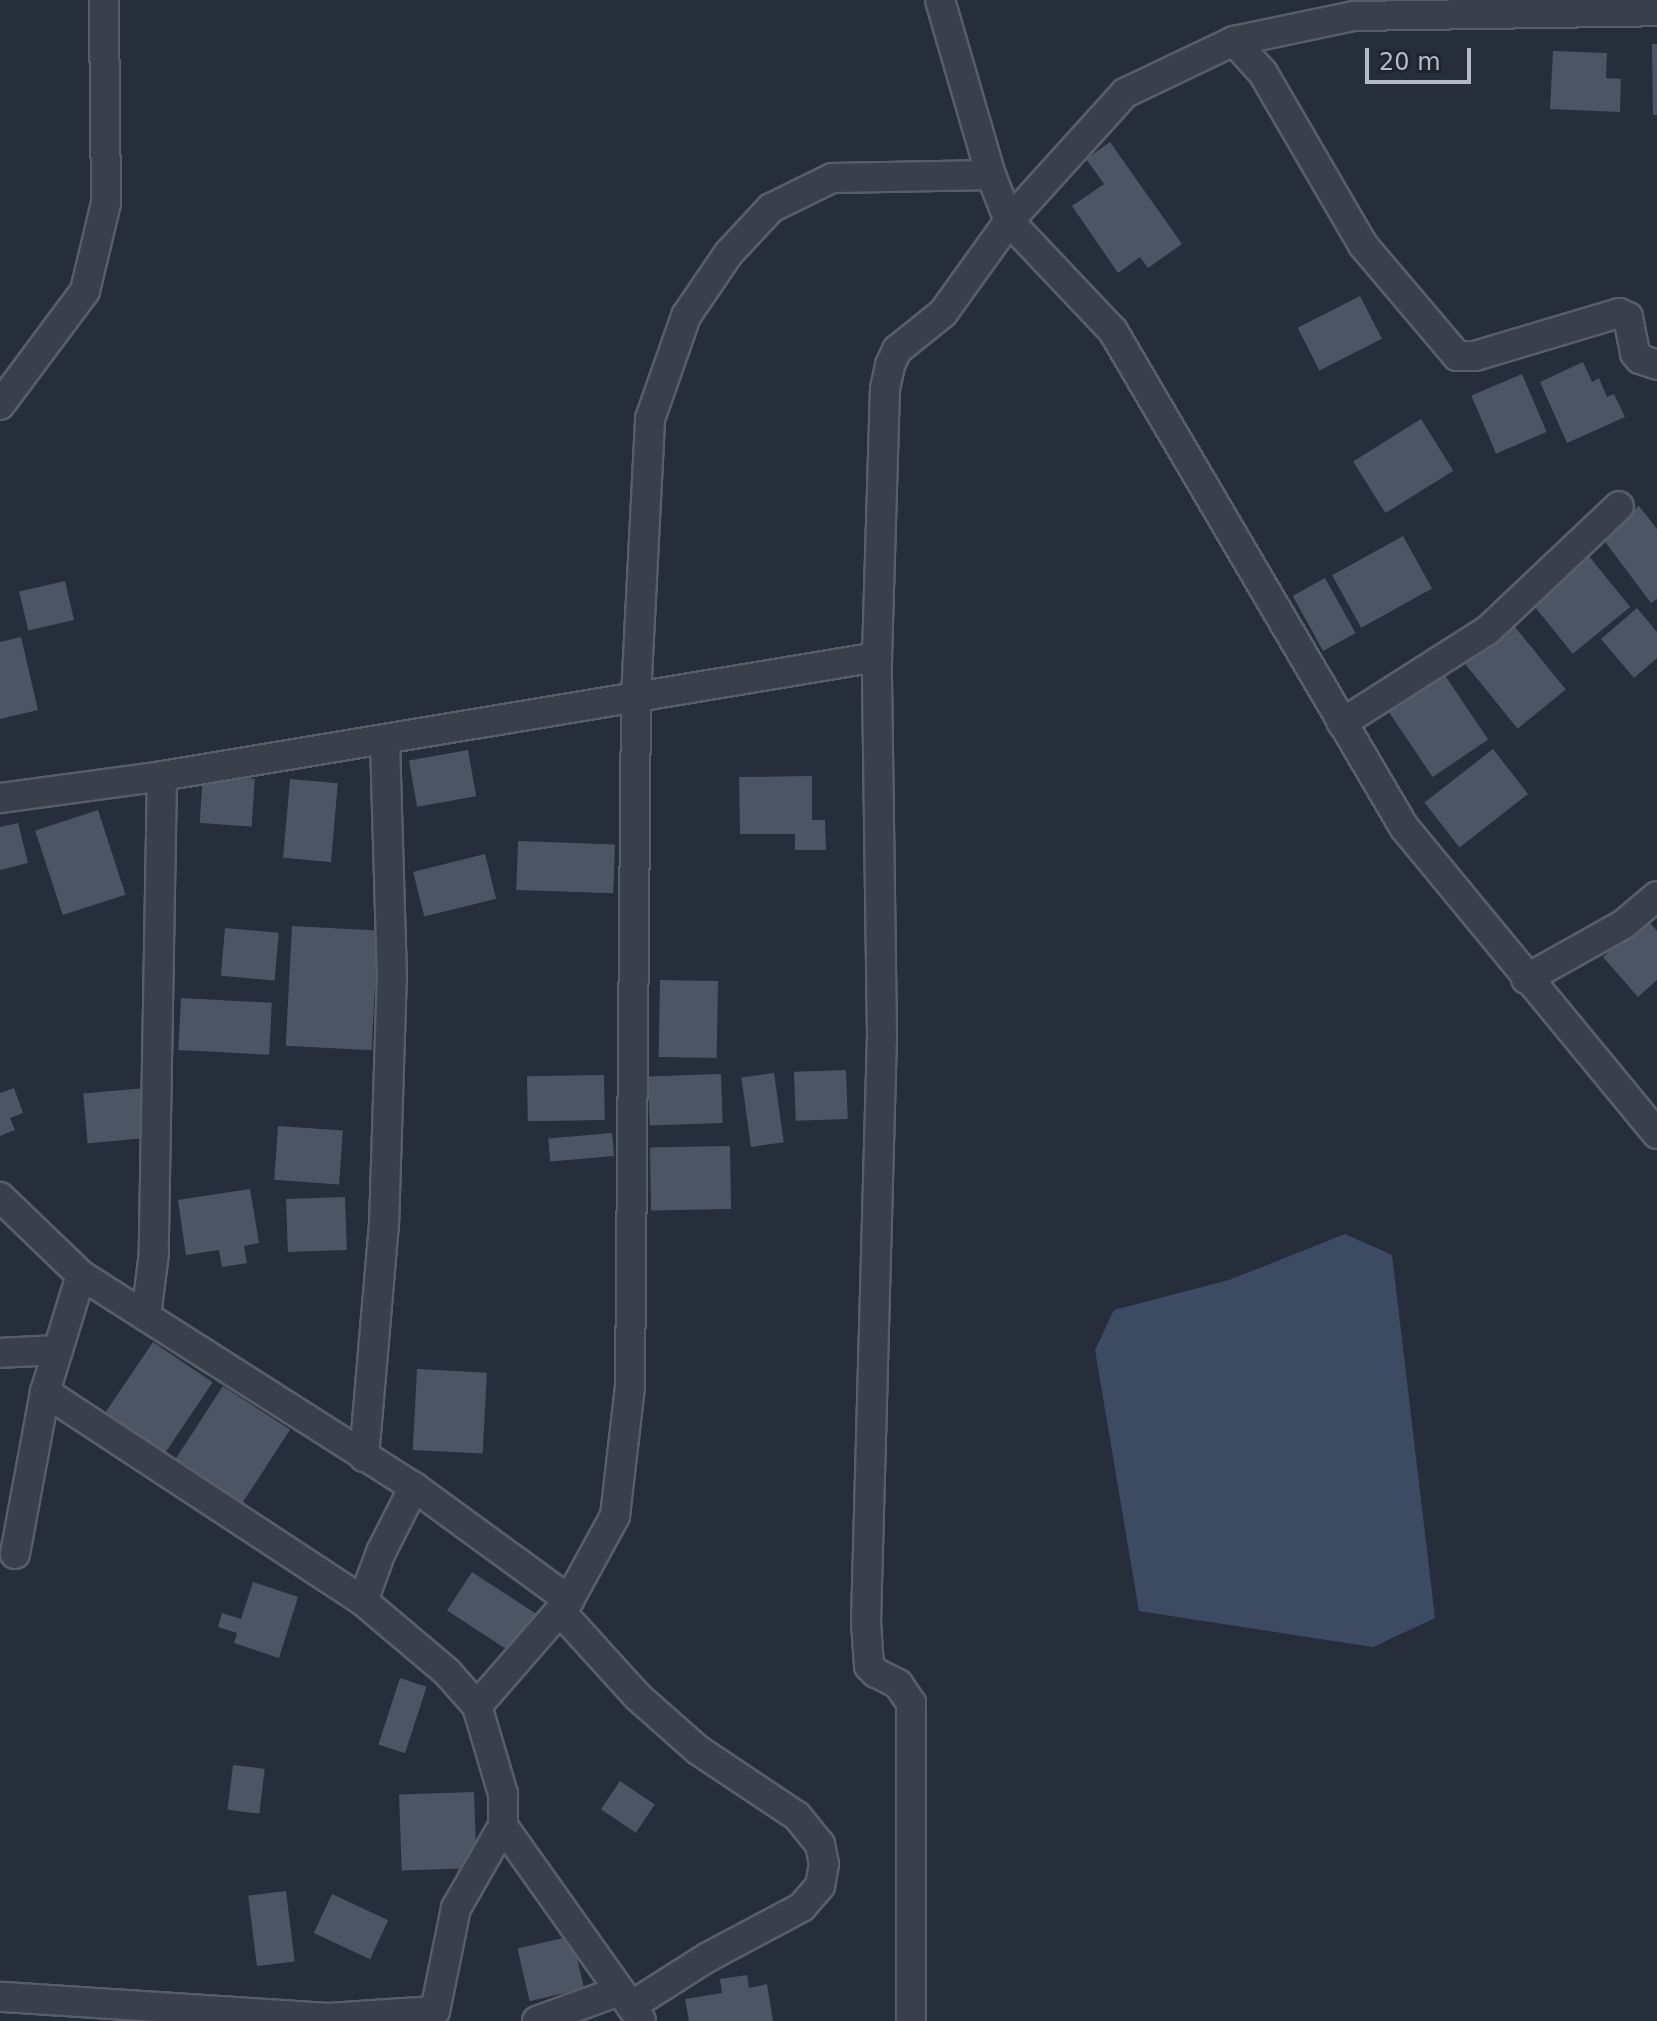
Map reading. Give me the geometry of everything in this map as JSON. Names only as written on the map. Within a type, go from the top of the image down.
[{"type":"street","points":[[0,405],[85,291],[106,203],[104,0]]},
{"type":"street","points":[[940,0],[991,175],[1009,221],[1113,331],[1404,827],[1526,979],[1657,1134]]},
{"type":"street","points":[[911,2021],[912,1720],[907,1694],[882,1676],[867,1660],[866,1622],[882,1036],[877,657],[885,389],[890,365],[897,350],[943,313],[1009,221],[1125,93],[1234,41],[1354,16],[1657,11]]},
{"type":"street","points":[[1234,41],[1263,73],[1363,245],[1457,356],[1475,356],[1619,313],[1628,317],[1635,353],[1640,359],[1657,365]]},
{"type":"street","points":[[477,1706],[565,1605],[615,1516],[630,1386],[636,697],[650,419],[686,316],[729,253],[771,208],[832,178],[991,175]]},
{"type":"street","points":[[1342,723],[1488,630],[1619,506]]},
{"type":"street","points":[[0,798],[162,776],[877,657]]},
{"type":"street","points":[[364,1457],[384,1226],[392,978],[385,739]]},
{"type":"street","points":[[146,1316],[154,1253],[162,776]]},
{"type":"street","points":[[1526,979],[1624,924],[1657,896]]},
{"type":"street","points":[[0,1197],[81,1275],[414,1487],[565,1605],[637,1696],[698,1750],[810,1827],[820,1844],[824,1864],[820,1886],[802,1907],[708,1957],[630,2006],[537,2021]]},
{"type":"street","points":[[15,1554],[45,1392],[81,1275]]},
{"type":"street","points":[[0,1353],[58,1350]]},
{"type":"street","points":[[0,1997],[328,2018],[436,2016],[456,1908],[503,1826],[503,1794],[477,1706],[447,1672],[363,1601],[45,1392]]},
{"type":"street","points":[[363,1601],[381,1552],[414,1487]]},
{"type":"street","points":[[503,1826],[630,2006]]},
{"type":"water","points":[[1345,1234],[1392,1255],[1435,1618],[1373,1647],[1139,1611],[1095,1350],[1114,1310],[1229,1280]]},
{"type":"building","points":[[1652,44],[1657,44],[1657,115],[1653,115]]},
{"type":"building","points":[[1553,51],[1607,53],[1606,78],[1621,79],[1620,112],[1550,109]]},
{"type":"building","points":[[1110,142],[1182,244],[1148,268],[1140,257],[1118,273],[1072,206],[1104,184],[1086,159]]},
{"type":"building","points":[[1360,296],[1382,339],[1319,371],[1298,328]]},
{"type":"building","points":[[1583,362],[1592,382],[1599,378],[1607,397],[1614,394],[1625,417],[1567,443],[1540,382]]},
{"type":"building","points":[[1522,374],[1547,432],[1496,453],[1471,395]]},
{"type":"building","points":[[1421,419],[1453,471],[1385,513],[1353,461]]},
{"type":"building","points":[[1639,506],[1657,529],[1657,599],[1651,603],[1600,535]]},
{"type":"building","points":[[1403,536],[1432,588],[1361,628],[1332,575]]},
{"type":"building","points":[[1588,555],[1630,607],[1573,654],[1530,602]]},
{"type":"building","points":[[1325,578],[1356,633],[1323,651],[1293,596]]},
{"type":"building","points":[[65,581],[74,620],[28,631],[19,592]]},
{"type":"building","points":[[1637,608],[1657,632],[1657,658],[1634,678],[1601,639]]},
{"type":"building","points":[[1511,622],[1566,690],[1518,729],[1463,661]]},
{"type":"building","points":[[21,637],[38,710],[0,719],[0,642]]},
{"type":"building","points":[[1444,674],[1488,739],[1433,777],[1388,711]]},
{"type":"building","points":[[1493,749],[1528,794],[1460,847],[1424,803]]},
{"type":"building","points":[[468,750],[476,796],[417,807],[409,760]]},
{"type":"building","points":[[203,775],[255,779],[252,827],[200,823]]},
{"type":"building","points":[[812,776],[812,820],[825,820],[826,850],[795,850],[795,834],[740,834],[739,777]]},
{"type":"building","points":[[290,779],[338,783],[331,862],[283,858]]},
{"type":"building","points":[[98,810],[126,895],[63,915],[35,830]]},
{"type":"building","points":[[18,823],[28,863],[0,870],[0,827]]},
{"type":"building","points":[[518,841],[615,844],[613,893],[516,890]]},
{"type":"building","points":[[485,854],[496,899],[424,917],[413,872]]},
{"type":"building","points":[[1646,918],[1657,931],[1657,980],[1638,997],[1603,957]]},
{"type":"building","points":[[292,926],[378,931],[372,1050],[286,1046]]},
{"type":"building","points":[[225,928],[279,933],[275,981],[221,976]]},
{"type":"building","points":[[660,980],[718,981],[717,1058],[659,1057]]},
{"type":"building","points":[[181,998],[272,1003],[269,1055],[178,1050]]},
{"type":"building","points":[[846,1070],[848,1119],[796,1121],[794,1072]]},
{"type":"building","points":[[774,1073],[784,1142],[751,1147],[741,1078]]},
{"type":"building","points":[[721,1074],[723,1123],[650,1126],[648,1077]]},
{"type":"building","points":[[604,1075],[605,1120],[528,1121],[527,1076]]},
{"type":"building","points":[[14,1088],[23,1113],[10,1118],[15,1130],[0,1136],[0,1093]]},
{"type":"building","points":[[146,1088],[150,1138],[88,1143],[83,1093]]},
{"type":"building","points":[[278,1126],[343,1131],[339,1184],[274,1180]]},
{"type":"building","points":[[612,1133],[614,1156],[550,1161],[548,1139]]},
{"type":"building","points":[[730,1146],[731,1209],[651,1210],[650,1147]]},
{"type":"building","points":[[250,1189],[259,1243],[244,1246],[247,1263],[222,1267],[219,1250],[186,1255],[178,1200]]},
{"type":"building","points":[[345,1197],[347,1250],[288,1252],[286,1199]]},
{"type":"building","points":[[153,1342],[213,1382],[162,1457],[103,1417]]},
{"type":"building","points":[[417,1369],[487,1373],[483,1454],[413,1450]]},
{"type":"building","points":[[223,1386],[290,1430],[239,1508],[172,1464]]},
{"type":"building","points":[[472,1572],[536,1613],[511,1652],[447,1611]]},
{"type":"building","points":[[253,1582],[298,1597],[279,1658],[234,1643],[237,1633],[218,1627],[222,1613],[241,1619]]},
{"type":"building","points":[[400,1678],[427,1687],[405,1753],[378,1745]]},
{"type":"building","points":[[233,1765],[265,1769],[259,1814],[228,1810]]},
{"type":"building","points":[[620,1781],[655,1804],[636,1833],[601,1809]]},
{"type":"building","points":[[474,1792],[477,1868],[402,1871],[399,1795]]},
{"type":"building","points":[[286,1891],[295,1961],[257,1966],[248,1896]]},
{"type":"building","points":[[332,1894],[388,1920],[370,1959],[314,1933]]},
{"type":"building","points":[[572,1936],[584,1989],[530,2001],[517,1949]]},
{"type":"building","points":[[747,1975],[749,1988],[767,1984],[773,2021],[689,2021],[685,1999],[722,1993],[720,1979]]}]
